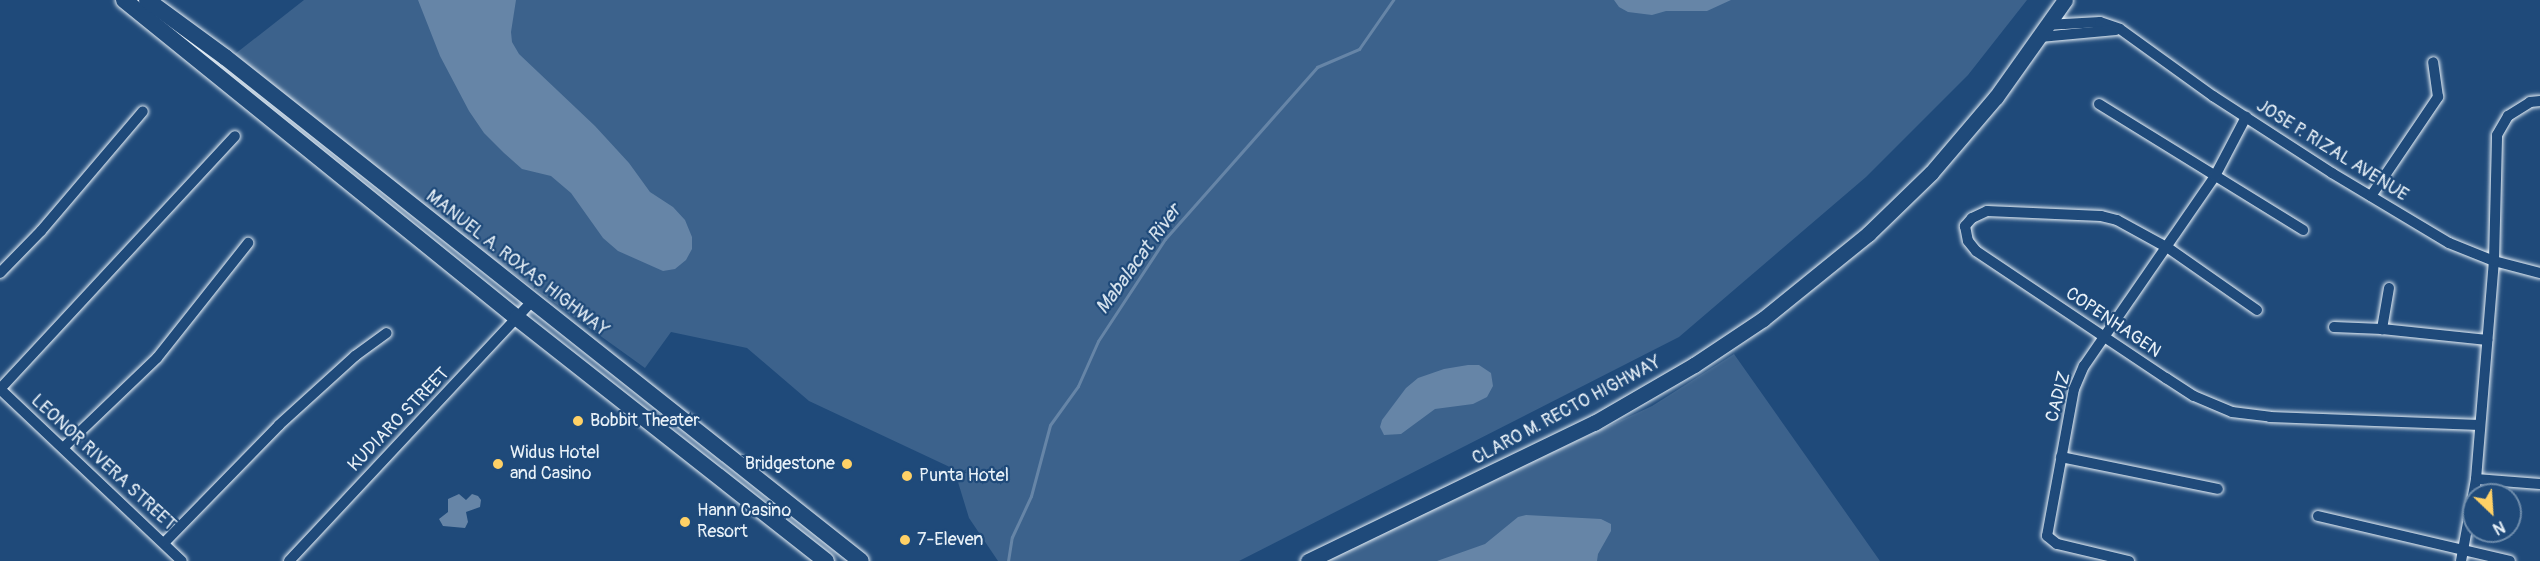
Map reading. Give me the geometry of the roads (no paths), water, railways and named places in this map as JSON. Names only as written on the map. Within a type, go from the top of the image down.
[{"type":"main road","points":[[124,0],[517,318],[826,561]]},
{"type":"main road","name":"MANUEL A. ROXAS HIGHWAY","points":[[147,0],[225,57],[861,561]]},
{"type":"main road","name":"CLARO M. RECTO HIGHWAY","points":[[1308,561],[1594,423],[1694,365],[1751,328],[1851,249],[1916,188],[1972,127],[2065,0]]},
{"type":"street","name":"JOSE P. RIZAL AVENUE","points":[[2044,31],[2100,22],[2120,29],[2246,117],[2449,243],[2494,261],[2540,273]]},
{"type":"street","points":[[2371,196],[2438,97],[2433,62]]},
{"type":"street","points":[[2462,555],[2476,479],[2494,261],[2498,135],[2508,116],[2530,102],[2540,101]]},
{"type":"street","points":[[2099,104],[2303,230]]},
{"type":"street","points":[[0,273],[41,231],[143,111]]},
{"type":"street","name":"CADIZ","points":[[2129,561],[2057,544],[2047,536],[2074,389],[2084,366],[2168,248],[2215,176],[2246,117]]},
{"type":"street","points":[[0,389],[236,136]]},
{"type":"street","name":"COPENHAGEN","points":[[2168,248],[2117,220],[2101,216],[1987,211],[1972,218],[1965,226],[1968,242],[1976,251],[2194,396],[2232,411],[2270,417],[2480,425]]},
{"type":"street","points":[[63,448],[157,358],[248,243]]},
{"type":"street","points":[[2168,248],[2257,310]]},
{"type":"street","points":[[2382,329],[2389,288]]},
{"type":"street","name":"KUDIARO STREET","points":[[289,561],[532,301]]},
{"type":"street","points":[[2334,327],[2382,329],[2487,340]]},
{"type":"street","points":[[164,543],[279,425],[355,356],[387,333]]},
{"type":"street","name":"LEONOR RIVERA STREET","points":[[0,389],[182,561]]},
{"type":"street","points":[[2061,457],[2218,489]]},
{"type":"street","points":[[2476,479],[2540,484]]},
{"type":"street","points":[[2318,516],[2462,555],[2510,561]]},
{"type":"waterway","name":"Mabalacat River","points":[[1008,561],[1012,537],[1031,496],[1050,425],[1078,386],[1098,341],[1165,239],[1317,67],[1359,49],[1393,0]]},
{"type":"place","name":"Bobbit Theater","points":[[578,421]]},
{"type":"place","name":"Widus Hotel and Casino","points":[[498,464]]},
{"type":"place","name":"Bridgestone","points":[[847,464]]},
{"type":"place","name":"Punta Hotel","points":[[907,476]]},
{"type":"place","name":"Hann Casino Resort","points":[[685,522]]},
{"type":"place","name":"7-Eleven","points":[[905,540]]}]
